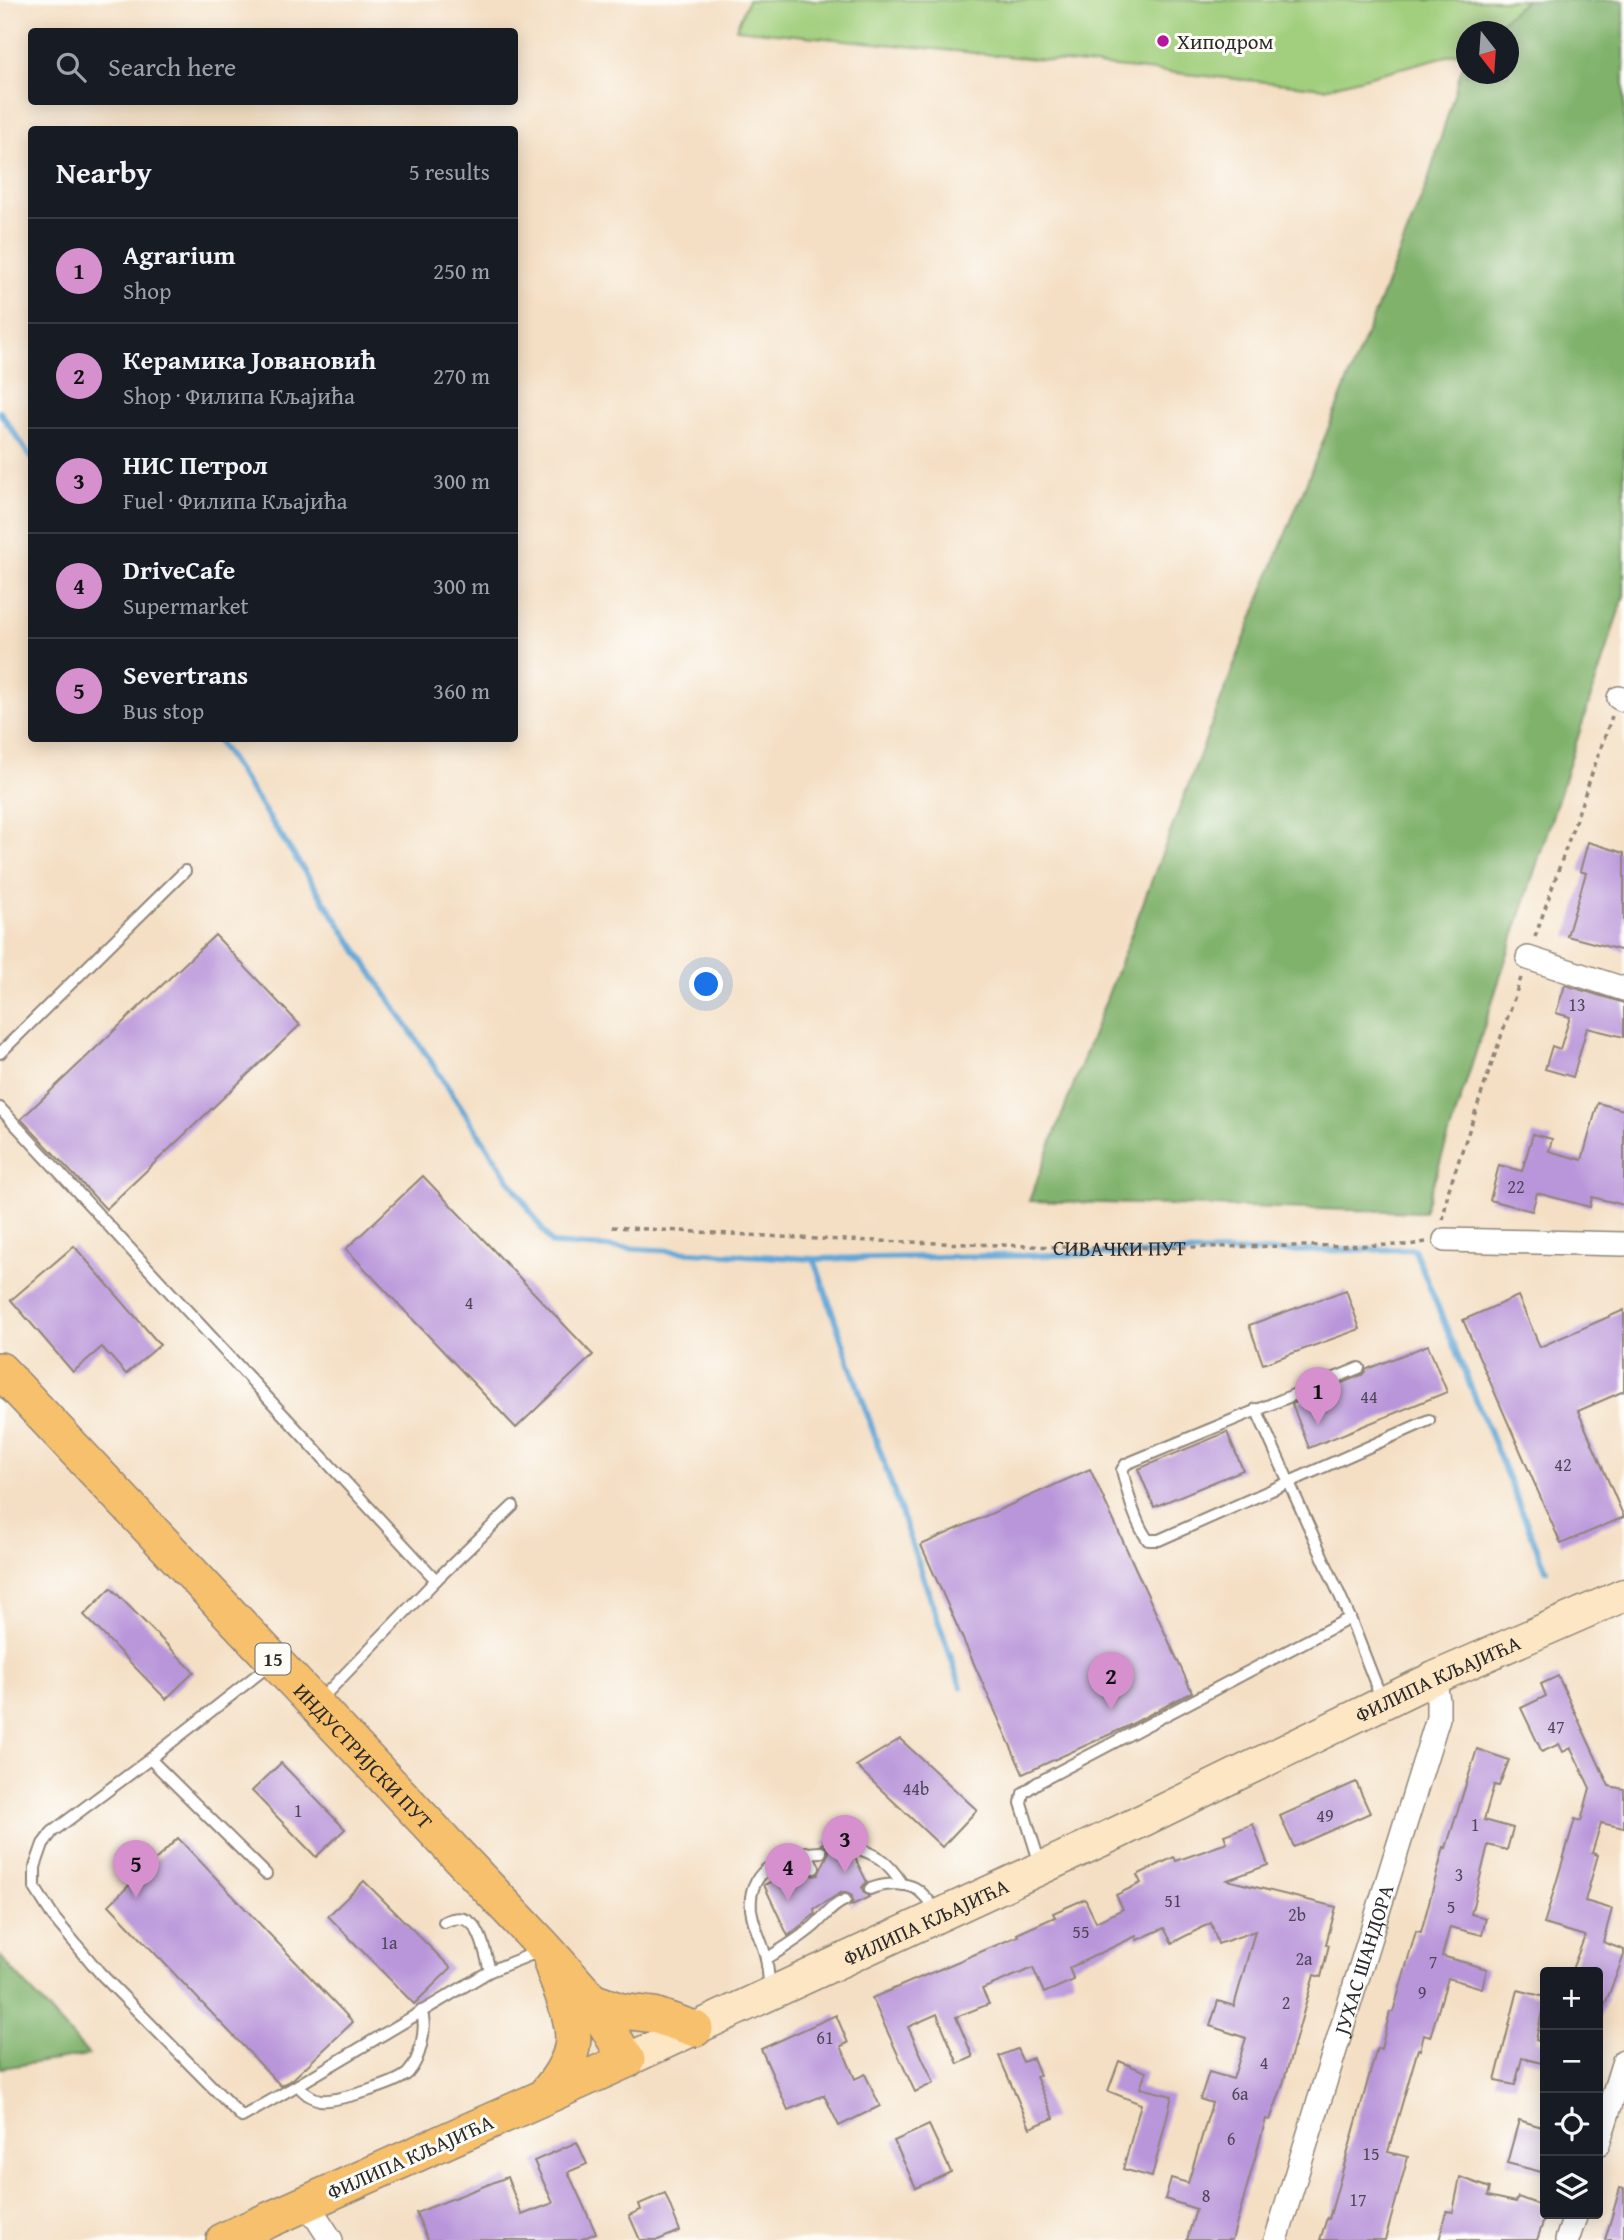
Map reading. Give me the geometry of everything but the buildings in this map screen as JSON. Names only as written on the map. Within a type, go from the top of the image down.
[{"type":"main road","name":"ИНДУСТРИЈСКИ ПУТ","points":[[0,1370],[546,1949],[592,2001],[627,2060]]},
{"type":"main road","points":[[541,2099],[562,2076],[573,2047],[571,2021],[546,1949]]},
{"type":"main road","points":[[592,2001],[621,2011],[654,2015],[695,2029]]},
{"type":"main road","name":"ФИЛИПА КЉАЈИЋА","points":[[224,2240],[627,2060]]},
{"type":"street","points":[[1528,958],[1624,989]]},
{"type":"street","points":[[1445,1240],[1624,1244]]},
{"type":"street","name":"ФИЛИПА КЉАЈИЋА","points":[[627,2060],[1042,1868],[1434,1678],[1624,1595]]},
{"type":"street","name":"ЈУХАС ШАНДОРА","points":[[1276,2240],[1438,1718],[1434,1678]]},
{"type":"street","points":[[1603,2128],[1624,2061]]},
{"type":"street","points":[[307,2203],[331,2240]]},
{"type":"street","points":[[1567,2240],[1574,2219]]},
{"type":"lane","points":[[0,1053],[185,871]]},
{"type":"lane","points":[[0,1108],[436,1580]]},
{"type":"lane","points":[[1359,1367],[1126,1464],[1122,1470],[1141,1531],[1148,1540],[1159,1540],[1429,1420]]},
{"type":"lane","points":[[1256,1409],[1350,1618],[1383,1703]]},
{"type":"lane","points":[[316,1704],[436,1580],[513,1506]]},
{"type":"lane","points":[[1042,1868],[1021,1804],[1023,1793],[1037,1783],[1350,1618]]},
{"type":"lane","points":[[275,1661],[52,1832],[39,1854],[35,1867],[35,1888],[54,1918],[100,1973],[242,2117],[490,1970],[546,1949]]},
{"type":"lane","points":[[150,1759],[266,1874]]},
{"type":"lane","points":[[849,1846],[880,1858],[890,1866],[903,1885]]},
{"type":"lane","points":[[771,1994],[766,1959],[751,1909],[754,1886],[770,1865],[779,1860],[806,1852],[821,1852]]},
{"type":"lane","points":[[806,1852],[814,1868]]},
{"type":"lane","points":[[870,1889],[884,1885],[903,1885],[917,1889],[941,1915]]},
{"type":"lane","points":[[766,1959],[805,1933],[831,1904],[845,1900]]},
{"type":"lane","points":[[444,1922],[455,1917],[468,1920],[479,1930],[490,1970]]},
{"type":"lane","points":[[298,2085],[302,2092],[318,2099],[335,2100],[380,2087],[408,2073],[424,2037],[425,2020],[421,2011]]},
{"type":"path","name":"СИВАЧКИ ПУТ","points":[[612,1227],[817,1239],[1090,1248],[1409,1245],[1445,1240]]},
{"type":"green space","name":"Хиподром","points":[[748,0],[1526,0],[1502,21],[1456,21],[1456,54],[1325,88],[736,29]]},
{"type":"green space","points":[[1526,0],[1624,0],[1624,595],[1424,1212],[1029,1201],[1263,590],[1427,184],[1457,84],[1519,84],[1519,21],[1502,21]]},
{"type":"green space","points":[[0,1956],[89,2055],[0,2068]]},
{"type":"waterway","points":[[0,412],[28,453]]},
{"type":"waterway","points":[[219,742],[552,1244],[814,1259],[1414,1249],[1546,1570]]},
{"type":"waterway","points":[[814,1259],[961,1687]]},
{"type":"place","name":"Хиподром","points":[[1163,41]]},
{"type":"place","name":"Agrarium","points":[[1318,1425]]},
{"type":"place","name":"Керамика Јовановић","points":[[1111,1710]]},
{"type":"place","name":"НИС Петрол","points":[[845,1873]]},
{"type":"place","name":"Severtrans","points":[[136,1898]]},
{"type":"place","name":"DriveCafe","points":[[788,1901]]}]
